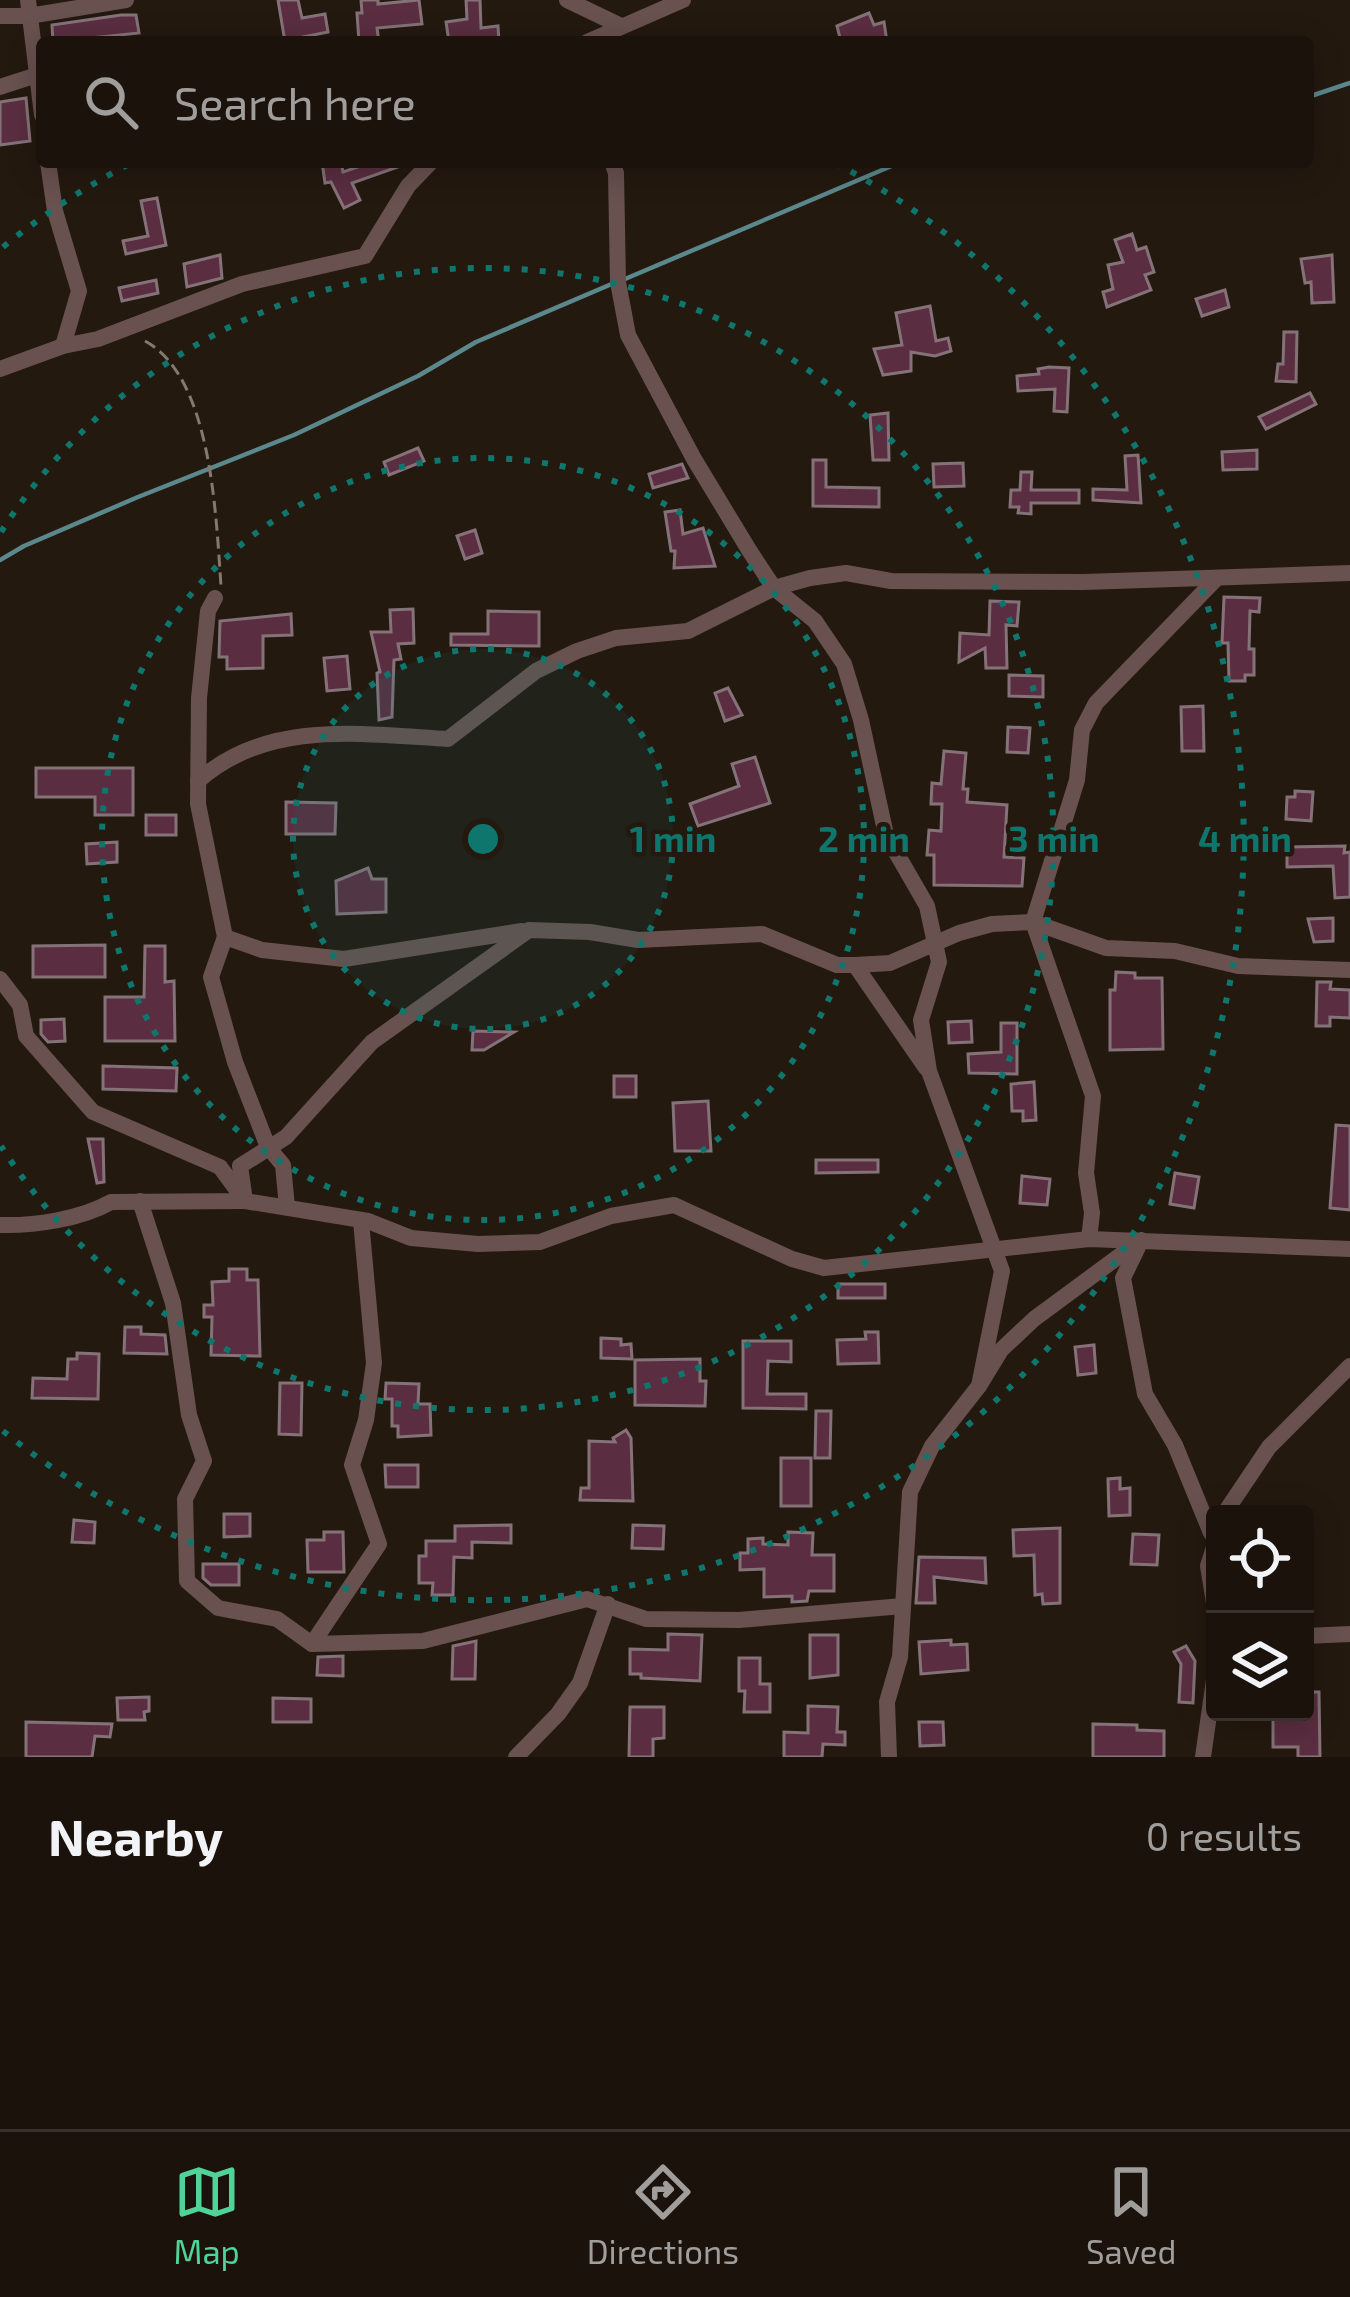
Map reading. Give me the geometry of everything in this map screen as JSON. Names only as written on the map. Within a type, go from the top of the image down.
[{"type":"street","points":[[0,16],[28,8],[126,0]]},
{"type":"street","points":[[567,0],[619,25]]},
{"type":"street","points":[[599,36],[683,0]]},
{"type":"street","points":[[28,8],[36,68]]},
{"type":"street","points":[[0,87],[36,75]]},
{"type":"street","points":[[49,168],[55,212],[80,290],[63,346]]},
{"type":"street","points":[[0,369],[242,284],[365,256],[408,186],[425,168]]},
{"type":"street","points":[[614,168],[618,282],[628,335],[694,459],[774,588],[815,621],[844,664],[886,835],[927,907],[939,962],[920,1020],[929,1071],[1002,1271],[980,1386]]},
{"type":"street","points":[[198,781],[219,762],[294,736],[342,732],[448,739],[536,671],[577,651],[616,638],[688,631],[774,588],[846,573],[891,580],[1216,579],[1350,573]]},
{"type":"street","points":[[1089,1239],[1092,1213],[1086,1173],[1093,1096],[1033,922],[1077,780],[1082,730],[1096,703],[1216,579]]},
{"type":"street","points":[[215,598],[208,611],[199,698],[197,804],[225,937],[211,977],[235,1062],[268,1147],[283,1165],[287,1207]]},
{"type":"street","points":[[225,937],[262,950],[344,958],[529,930],[638,940],[762,934],[838,965],[855,965],[890,963],[992,924],[1033,922],[1106,948],[1175,951],[1238,966],[1350,970]]},
{"type":"street","points":[[245,1201],[240,1166],[286,1137],[372,1042],[529,930]]},
{"type":"street","points":[[855,965],[929,1071]]},
{"type":"street","points":[[0,980],[20,1005],[26,1036],[93,1112],[220,1167],[245,1201]]},
{"type":"street","points":[[140,1201],[173,1303],[189,1414],[204,1461],[184,1499],[187,1581],[218,1609],[277,1619],[312,1644],[423,1641],[587,1599],[646,1619],[716,1620],[903,1606]]},
{"type":"street","points":[[0,1226],[98,1210],[111,1202],[245,1201],[361,1221],[411,1238],[478,1244],[540,1242],[611,1216],[674,1205],[824,1268],[848,1269],[908,1257],[1089,1239],[1350,1249]]},
{"type":"street","points":[[312,1644],[379,1544],[352,1465],[366,1420],[374,1363],[361,1221]]},
{"type":"street","points":[[889,1757],[887,1702],[900,1658],[910,1492],[932,1446],[980,1386],[1001,1350],[1034,1319],[1141,1240]]},
{"type":"street","points":[[1141,1240],[1123,1278],[1145,1394],[1175,1445],[1206,1517]]},
{"type":"street","points":[[1230,1505],[1269,1447],[1350,1366]]},
{"type":"street","points":[[516,1757],[580,1683],[608,1604]]},
{"type":"street","points":[[1314,1636],[1350,1634]]},
{"type":"street","points":[[1203,1757],[1208,1721]]},
{"type":"path","points":[[122,328],[166,352],[195,407],[216,516],[221,586],[215,598]]},
{"type":"building","points":[[278,0],[298,0],[302,18],[325,14],[328,32],[284,36]]},
{"type":"building","points":[[361,0],[378,0],[378,4],[419,0],[422,24],[377,28],[378,36],[359,36],[357,13],[362,13]]},
{"type":"building","points":[[466,0],[480,0],[481,28],[498,26],[499,36],[448,36],[446,22],[467,19]]},
{"type":"building","points":[[869,13],[874,25],[884,22],[886,36],[840,36],[837,26]]},
{"type":"building","points":[[136,15],[139,33],[53,36],[52,25]]},
{"type":"building","points":[[26,98],[30,141],[0,145],[0,102]]},
{"type":"building","points":[[323,168],[342,168],[343,172],[395,168],[352,183],[360,200],[344,208],[331,182],[325,183]]},
{"type":"building","points":[[157,198],[166,245],[126,254],[123,241],[148,236],[141,201]]},
{"type":"building","points":[[1132,234],[1137,250],[1146,247],[1154,272],[1145,275],[1151,290],[1107,307],[1103,292],[1113,289],[1108,265],[1123,262],[1115,240]]},
{"type":"building","points":[[220,255],[222,278],[187,287],[184,264]]},
{"type":"building","points":[[1332,255],[1334,302],[1312,303],[1311,282],[1305,283],[1301,259]]},
{"type":"building","points":[[156,280],[158,293],[122,301],[119,288]]},
{"type":"building","points":[[1225,290],[1229,307],[1202,316],[1196,299]]},
{"type":"building","points":[[930,306],[936,341],[948,338],[951,351],[935,356],[911,352],[911,371],[883,375],[874,349],[902,345],[896,313]]},
{"type":"building","points":[[1284,332],[1297,332],[1296,382],[1276,381],[1278,364],[1283,364]]},
{"type":"building","points":[[1069,368],[1067,412],[1054,411],[1055,389],[1018,391],[1017,376],[1039,374],[1038,369]]},
{"type":"building","points":[[1310,393],[1316,404],[1266,429],[1259,417]]},
{"type":"building","points":[[888,413],[889,460],[873,460],[870,415]]},
{"type":"building","points":[[418,448],[424,461],[389,475],[384,462]]},
{"type":"building","points":[[1257,450],[1257,469],[1223,470],[1222,452]]},
{"type":"building","points":[[1138,455],[1141,503],[1093,500],[1093,489],[1127,490],[1125,456]]},
{"type":"building","points":[[813,460],[826,460],[826,487],[879,488],[879,507],[813,506]]},
{"type":"building","points":[[963,463],[964,486],[934,487],[933,464]]},
{"type":"building","points":[[682,464],[688,478],[653,488],[649,474]]},
{"type":"building","points":[[1021,472],[1032,472],[1031,490],[1079,490],[1079,503],[1031,503],[1031,514],[1018,513],[1019,507],[1010,507],[1011,490],[1020,490]]},
{"type":"building","points":[[680,510],[683,534],[703,528],[715,566],[674,568],[675,551],[671,551],[665,512]]},
{"type":"building","points":[[475,530],[482,553],[465,559],[457,536]]},
{"type":"building","points":[[1224,597],[1260,598],[1259,612],[1250,611],[1254,675],[1245,675],[1245,681],[1229,681],[1228,643],[1222,643]]},
{"type":"building","points":[[990,601],[1019,602],[1017,626],[1006,625],[1007,668],[986,668],[985,648],[959,662],[960,633],[989,635]]},
{"type":"building","points":[[413,609],[414,643],[398,644],[401,659],[394,660],[392,717],[379,720],[380,672],[371,632],[391,632],[390,610]]},
{"type":"building","points":[[488,611],[539,612],[539,646],[451,645],[451,634],[488,634]]},
{"type":"building","points":[[291,614],[292,635],[263,636],[263,668],[227,669],[227,657],[219,657],[220,621]]},
{"type":"building","points":[[347,656],[350,689],[327,691],[324,658]]},
{"type":"building","points":[[1009,675],[1043,676],[1043,697],[1009,696]]},
{"type":"building","points":[[728,688],[742,715],[725,721],[715,693]]},
{"type":"building","points":[[1203,706],[1204,751],[1182,751],[1181,707]]},
{"type":"building","points":[[1008,727],[1030,728],[1028,753],[1007,752]]},
{"type":"building","points":[[944,751],[966,753],[963,789],[968,789],[967,802],[1007,805],[1004,857],[1024,858],[1022,886],[934,885],[934,855],[927,855],[929,830],[941,831],[942,804],[931,804],[932,783],[941,784]]},
{"type":"building","points":[[755,757],[770,803],[698,826],[690,804],[739,786],[732,764]]},
{"type":"building","points":[[36,768],[133,768],[133,815],[95,815],[95,797],[36,797]]},
{"type":"building","points":[[1295,791],[1313,792],[1311,821],[1286,819],[1287,797],[1295,797]]},
{"type":"building","points":[[286,802],[336,803],[335,834],[286,834]]},
{"type":"building","points":[[146,815],[176,815],[176,835],[146,835]]},
{"type":"building","points":[[117,842],[117,862],[87,864],[86,844]]},
{"type":"building","points":[[1345,846],[1344,853],[1350,852],[1350,897],[1335,898],[1333,866],[1287,867],[1287,847]]},
{"type":"building","points":[[368,868],[372,879],[386,879],[386,912],[337,914],[336,881]]},
{"type":"building","points":[[1333,918],[1333,941],[1314,942],[1308,919]]},
{"type":"building","points":[[105,945],[105,977],[33,977],[33,946]]},
{"type":"building","points":[[145,946],[165,946],[165,982],[174,981],[175,1041],[105,1041],[105,997],[144,997]]},
{"type":"building","points":[[1116,972],[1162,978],[1163,1049],[1110,1050],[1110,990],[1115,990]]},
{"type":"building","points":[[1317,982],[1331,982],[1330,989],[1350,990],[1350,1018],[1330,1017],[1330,1026],[1316,1026]]},
{"type":"building","points":[[64,1019],[65,1041],[48,1042],[41,1034],[41,1020]]},
{"type":"building","points":[[971,1021],[972,1042],[949,1043],[948,1022]]},
{"type":"building","points":[[1001,1023],[1017,1023],[1017,1074],[969,1073],[968,1054],[1001,1052]]},
{"type":"building","points":[[473,1031],[514,1032],[484,1050],[472,1050]]},
{"type":"building","points":[[103,1066],[177,1068],[176,1091],[103,1089]]},
{"type":"building","points":[[614,1076],[636,1076],[636,1097],[614,1097]]},
{"type":"building","points":[[1034,1082],[1036,1120],[1023,1121],[1023,1111],[1012,1111],[1011,1084]]},
{"type":"building","points":[[708,1101],[711,1151],[675,1151],[673,1103]]},
{"type":"building","points":[[1336,1125],[1350,1126],[1350,1210],[1330,1208]]},
{"type":"building","points":[[88,1139],[103,1139],[104,1182],[97,1183]]},
{"type":"building","points":[[816,1160],[878,1160],[878,1172],[816,1173]]},
{"type":"building","points":[[1175,1173],[1199,1177],[1194,1208],[1170,1204]]},
{"type":"building","points":[[1022,1176],[1050,1179],[1047,1205],[1020,1203]]},
{"type":"building","points":[[229,1269],[247,1269],[247,1280],[258,1280],[260,1356],[211,1355],[212,1317],[204,1317],[204,1305],[213,1305],[212,1282],[229,1281]]},
{"type":"building","points":[[838,1284],[885,1284],[885,1298],[838,1298]]},
{"type":"building","points":[[125,1327],[141,1327],[141,1334],[165,1335],[167,1354],[124,1353]]},
{"type":"building","points":[[865,1332],[878,1332],[879,1363],[838,1364],[837,1340],[866,1339]]},
{"type":"building","points":[[601,1338],[631,1344],[632,1359],[601,1358]]},
{"type":"building","points":[[743,1341],[791,1341],[791,1362],[768,1361],[767,1394],[806,1394],[806,1409],[743,1408]]},
{"type":"building","points":[[1094,1345],[1096,1373],[1078,1375],[1075,1347]]},
{"type":"building","points":[[77,1353],[99,1354],[98,1399],[32,1398],[33,1378],[67,1379],[68,1359],[77,1359]]},
{"type":"building","points":[[700,1359],[700,1381],[706,1381],[705,1406],[635,1405],[635,1360]]},
{"type":"building","points":[[280,1383],[302,1383],[301,1435],[279,1434]]},
{"type":"building","points":[[386,1383],[419,1384],[418,1404],[430,1404],[431,1435],[398,1437],[398,1426],[392,1426],[392,1399],[385,1399]]},
{"type":"building","points":[[816,1411],[831,1411],[830,1458],[815,1458]]},
{"type":"building","points":[[626,1430],[631,1438],[633,1501],[580,1500],[581,1488],[589,1488],[589,1441],[615,1442],[613,1438]]},
{"type":"building","points":[[781,1458],[811,1458],[811,1506],[781,1506]]},
{"type":"building","points":[[385,1465],[418,1465],[418,1487],[386,1487]]},
{"type":"building","points":[[1120,1478],[1120,1489],[1130,1488],[1130,1515],[1109,1516],[1108,1479]]},
{"type":"building","points":[[224,1514],[250,1514],[250,1536],[224,1537]]},
{"type":"building","points":[[74,1520],[95,1522],[94,1543],[72,1542]]},
{"type":"building","points":[[511,1525],[511,1543],[472,1542],[472,1558],[454,1557],[453,1595],[432,1595],[433,1583],[419,1583],[419,1556],[426,1556],[426,1541],[455,1541],[455,1526]]},
{"type":"building","points":[[633,1525],[664,1526],[663,1549],[632,1548]]},
{"type":"building","points":[[1060,1528],[1060,1603],[1043,1604],[1042,1594],[1035,1595],[1034,1555],[1014,1556],[1013,1530]]},
{"type":"building","points":[[324,1532],[343,1532],[344,1572],[308,1572],[307,1540],[324,1540]]},
{"type":"building","points":[[788,1532],[813,1533],[812,1555],[834,1555],[834,1591],[809,1591],[807,1601],[764,1597],[764,1569],[740,1570],[740,1553],[748,1553],[748,1539],[788,1545]]},
{"type":"building","points":[[1133,1534],[1159,1535],[1157,1565],[1131,1564]]},
{"type":"building","points":[[919,1557],[985,1558],[986,1583],[934,1577],[935,1603],[916,1603]]},
{"type":"building","points":[[203,1564],[239,1564],[239,1585],[211,1585],[203,1578]]},
{"type":"building","points":[[668,1634],[702,1635],[700,1681],[630,1674],[630,1649],[668,1650]]},
{"type":"building","points":[[810,1635],[838,1635],[838,1675],[810,1678]]},
{"type":"building","points":[[951,1640],[951,1645],[967,1644],[968,1670],[921,1674],[919,1642]]},
{"type":"building","points":[[476,1641],[475,1679],[452,1679],[453,1646]]},
{"type":"building","points":[[1186,1646],[1195,1661],[1193,1703],[1179,1702],[1181,1664],[1174,1652]]},
{"type":"building","points":[[343,1656],[343,1676],[317,1675],[318,1657]]},
{"type":"building","points":[[739,1658],[760,1658],[760,1684],[770,1684],[770,1712],[744,1712]]},
{"type":"building","points":[[1314,1692],[1319,1692],[1320,1757],[1298,1757],[1298,1747],[1273,1747],[1273,1721],[1314,1721]]},
{"type":"building","points":[[149,1697],[145,1720],[118,1720],[117,1698]]},
{"type":"building","points":[[273,1698],[311,1699],[311,1722],[273,1722]]},
{"type":"building","points":[[808,1706],[838,1707],[837,1732],[845,1732],[845,1745],[823,1744],[822,1757],[784,1757],[784,1732],[808,1733]]},
{"type":"building","points":[[630,1707],[664,1707],[664,1738],[653,1739],[653,1757],[629,1757]]},
{"type":"building","points":[[26,1722],[112,1724],[110,1737],[95,1736],[92,1757],[26,1757]]},
{"type":"building","points":[[919,1722],[943,1722],[944,1745],[920,1746]]},
{"type":"building","points":[[1093,1724],[1164,1731],[1164,1757],[1093,1757]]},
{"type":"waterway","points":[[1314,95],[1350,83]]},
{"type":"waterway","points":[[625,279],[887,168]]},
{"type":"waterway","points":[[0,560],[138,497],[294,435],[418,376],[476,342],[614,283]]}]
